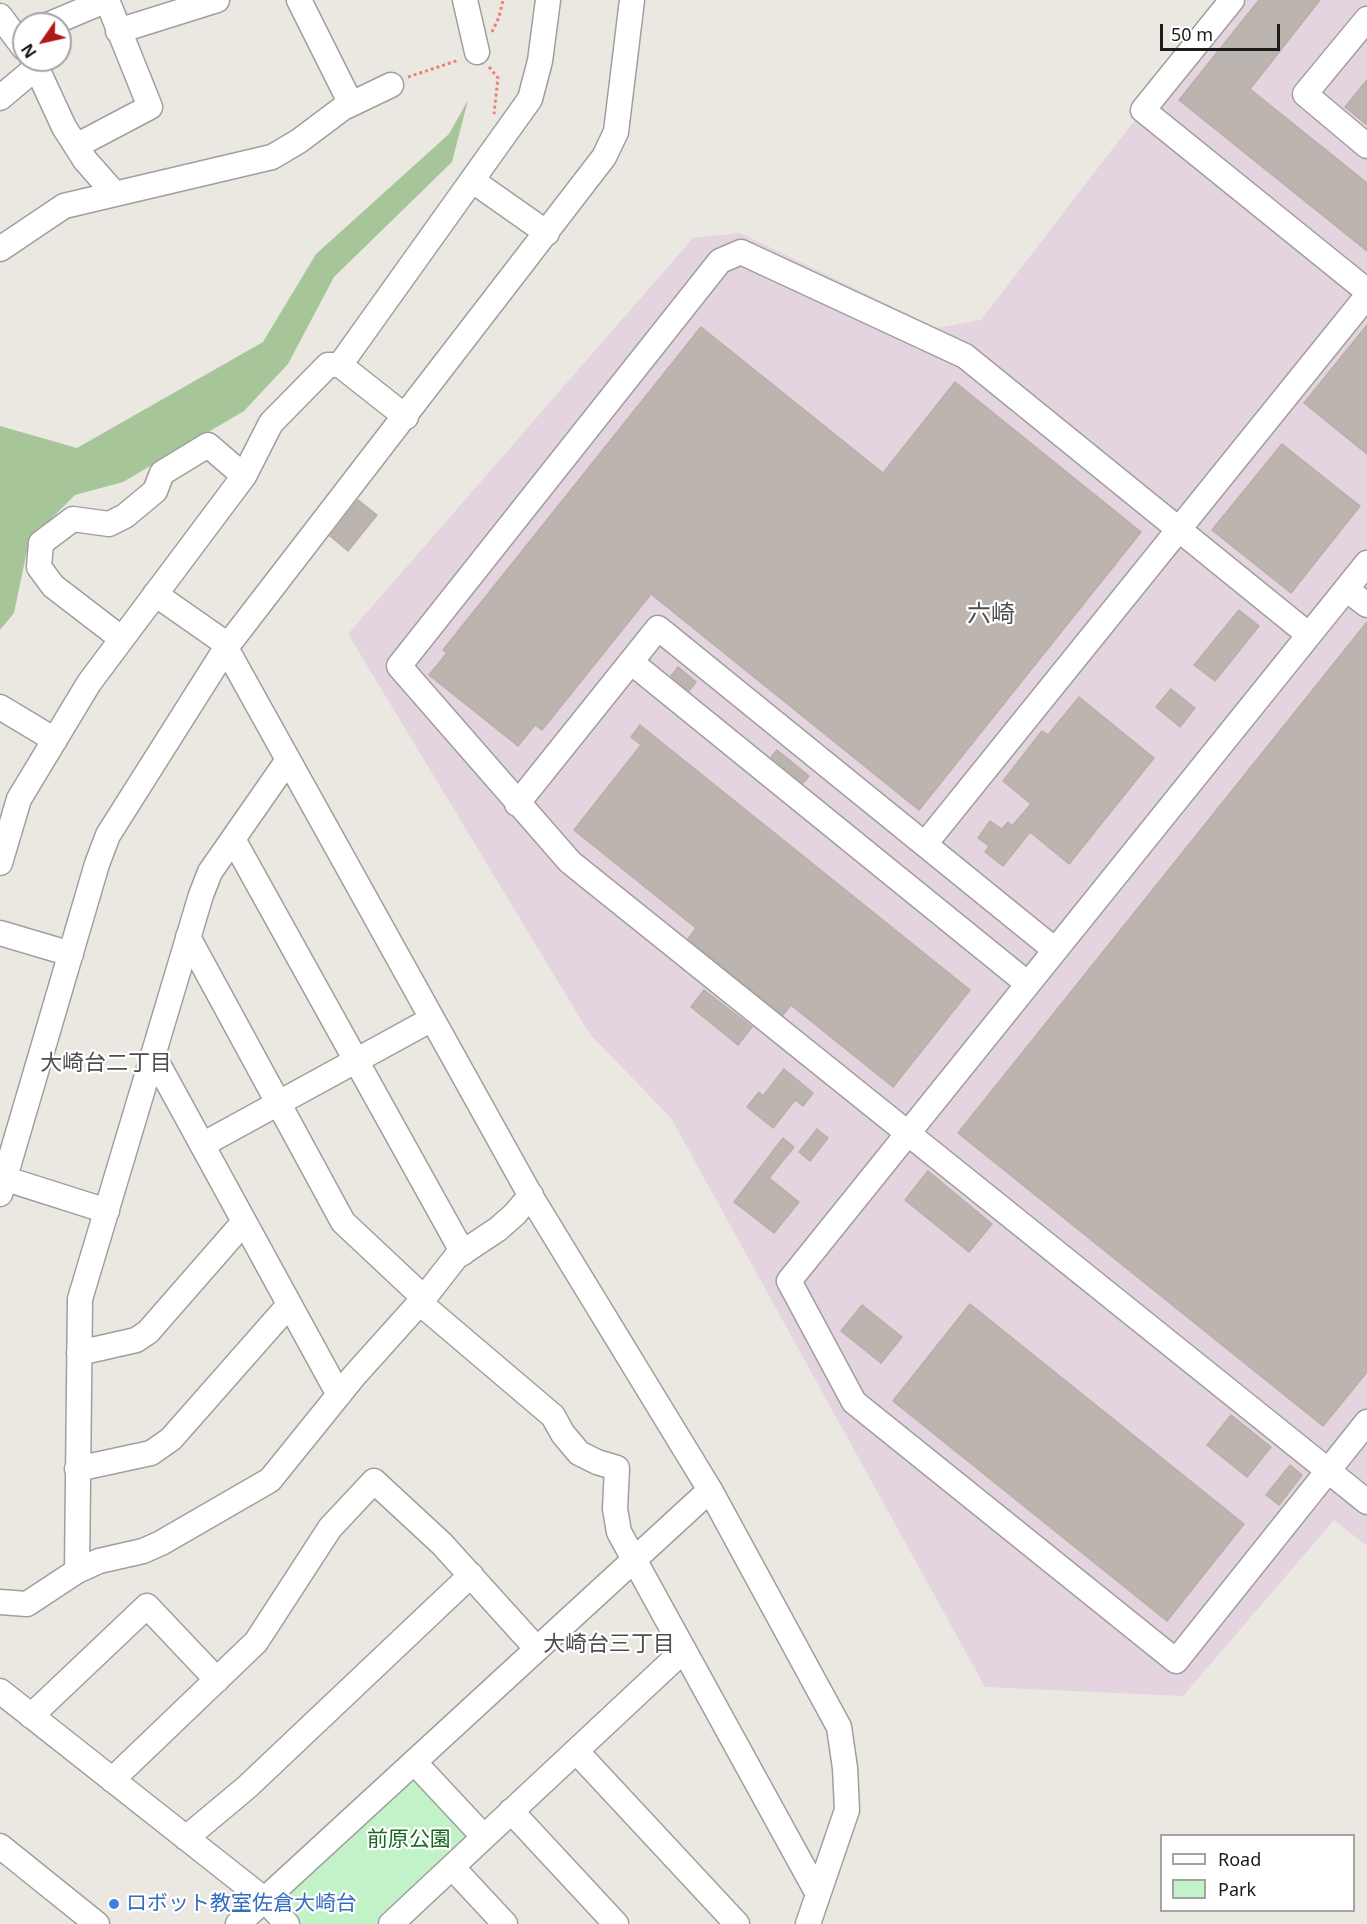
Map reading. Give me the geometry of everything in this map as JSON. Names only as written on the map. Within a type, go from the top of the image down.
[{"type":"street","points":[[72,15],[107,0],[150,108],[76,146]]},
{"type":"street","points":[[118,31],[217,0]]},
{"type":"street","points":[[299,0],[351,104]]},
{"type":"street","points":[[465,0],[477,52]]},
{"type":"street","points":[[340,365],[530,99],[540,61],[548,0]]},
{"type":"street","points":[[107,1211],[1,1183],[108,835],[227,647],[604,157],[616,132],[632,0]]},
{"type":"street","points":[[1232,0],[1143,110],[1367,291]]},
{"type":"street","points":[[0,16],[12,31]]},
{"type":"street","points":[[1367,19],[1305,94],[1367,146]]},
{"type":"street","points":[[0,98],[14,72]]},
{"type":"street","points":[[38,72],[64,127],[76,146],[85,160],[115,194]]},
{"type":"street","points":[[0,249],[64,206],[272,157],[351,104],[391,85]]},
{"type":"street","points":[[473,181],[547,232]]},
{"type":"street","points":[[1309,635],[965,356],[741,252],[720,261],[399,666],[517,804],[570,862],[1367,1502]]},
{"type":"street","points":[[925,844],[1367,296]]},
{"type":"street","points":[[0,863],[19,799],[89,682],[244,476],[271,423],[328,365],[340,365],[406,417]]},
{"type":"street","points":[[122,639],[53,586],[39,567],[42,543],[73,519],[109,524],[125,516],[155,491],[162,473],[208,445],[244,476]]},
{"type":"street","points":[[1367,563],[789,1281],[854,1402],[1176,1661],[1367,1422]]},
{"type":"street","points":[[1346,589],[1367,605]]},
{"type":"street","points":[[155,594],[227,647],[531,1195],[710,1490],[839,1727],[845,1768],[847,1810],[808,1924]]},
{"type":"street","points":[[517,804],[658,628],[1055,950]]},
{"type":"street","points":[[631,662],[1028,984]]},
{"type":"street","points":[[0,707],[55,740]]},
{"type":"street","points":[[76,1571],[80,1299],[188,937],[210,872],[288,760]]},
{"type":"street","points":[[233,839],[463,1253]]},
{"type":"street","points":[[0,933],[71,954]]},
{"type":"street","points":[[188,937],[343,1222],[422,1301],[553,1416],[563,1434],[579,1452],[597,1462],[617,1468],[615,1509],[619,1532],[818,1894]]},
{"type":"street","points":[[202,1145],[432,1019]]},
{"type":"street","points":[[153,1055],[339,1395]]},
{"type":"street","points":[[0,1602],[27,1604],[76,1571],[99,1561],[143,1551],[161,1543],[270,1480],[339,1395],[422,1301],[456,1257],[498,1229],[531,1195]]},
{"type":"street","points":[[79,1353],[136,1340],[148,1332],[244,1222]]},
{"type":"street","points":[[77,1469],[151,1453],[171,1439],[289,1305]]},
{"type":"street","points":[[112,1780],[256,1642],[330,1528],[374,1481],[442,1544],[537,1649]]},
{"type":"street","points":[[238,1924],[710,1490]]},
{"type":"street","points":[[186,1838],[247,1787],[471,1575]]},
{"type":"street","points":[[31,1716],[147,1606],[217,1680]]},
{"type":"street","points":[[393,1923],[684,1650]]},
{"type":"street","points":[[0,1691],[265,1900],[288,1924]]},
{"type":"street","points":[[576,1751],[737,1924]]},
{"type":"street","points":[[414,1762],[484,1837]]},
{"type":"street","points":[[512,1812],[616,1924]]},
{"type":"street","points":[[0,1846],[97,1924]]},
{"type":"street","points":[[452,1867],[505,1924]]},
{"type":"path","points":[[477,52],[498,78],[494,122]]},
{"type":"shaded area","points":[[1227,0],[1367,0],[1367,1546],[1334,1520],[1183,1696],[985,1687],[671,1118],[589,1033],[348,634],[693,238],[740,233],[937,328],[981,320]]},
{"type":"green space","points":[[468,100],[452,162],[334,277],[288,364],[244,411],[123,482],[75,495],[29,541],[14,613],[0,630],[0,426],[77,448],[263,342],[316,254],[449,134]]},
{"type":"green space","name":"前原公園","points":[[411,1777],[472,1830],[468,1846],[381,1924],[299,1924],[282,1905],[282,1898]]},
{"type":"building","points":[[1259,0],[1320,0],[1250,89],[1367,183],[1367,251],[1179,100]]},
{"type":"building","points":[[1367,80],[1367,125],[1345,107]]},
{"type":"building","points":[[1367,325],[1367,454],[1304,403]]},
{"type":"building","points":[[701,327],[883,473],[955,382],[1141,532],[919,810],[651,594],[542,730],[535,725],[518,746],[429,675],[447,653],[443,650]]},
{"type":"building","points":[[1282,444],[1360,506],[1291,593],[1212,530]]},
{"type":"building","points":[[358,500],[377,515],[348,551],[330,536]]},
{"type":"building","points":[[1239,610],[1259,626],[1215,681],[1194,665]]},
{"type":"building","points":[[1367,622],[1367,1372],[1323,1426],[958,1133]]},
{"type":"building","points":[[678,667],[696,682],[689,691],[671,676]]},
{"type":"building","points":[[1171,689],[1195,708],[1180,727],[1156,707]]},
{"type":"building","points":[[1079,697],[1154,758],[1069,864],[1030,832],[1003,866],[985,852],[989,846],[978,838],[990,821],[1002,829],[1008,822],[1012,826],[1031,804],[1003,781],[1042,731],[1048,735]]},
{"type":"building","points":[[640,725],[970,990],[893,1087],[791,1005],[783,1015],[688,939],[696,928],[574,830],[641,745],[631,737]]},
{"type":"building","points":[[777,750],[809,776],[803,783],[771,757]]},
{"type":"building","points":[[704,990],[752,1027],[738,1045],[691,1007]]},
{"type":"building","points":[[784,1069],[813,1093],[803,1106],[795,1100],[773,1128],[747,1107],[759,1092],[763,1096]]},
{"type":"building","points":[[817,1129],[828,1138],[810,1161],[799,1152]]},
{"type":"building","points":[[783,1138],[794,1147],[769,1178],[799,1202],[774,1233],[734,1202]]},
{"type":"building","points":[[928,1171],[992,1224],[969,1252],[905,1200]]},
{"type":"building","points":[[970,1304],[1244,1524],[1167,1621],[893,1401]]},
{"type":"building","points":[[862,1305],[902,1337],[881,1363],[841,1331]]},
{"type":"building","points":[[1231,1415],[1271,1447],[1247,1477],[1207,1445]]},
{"type":"building","points":[[1290,1465],[1302,1475],[1279,1505],[1266,1495]]},
{"type":"place","name":"ロボット教室佐倉大崎台","points":[[114,1904]]},
{"type":"district","name":"六崎","points":[[991,615]]},
{"type":"district","name":"大崎台二丁目","points":[[106,1064]]},
{"type":"district","name":"大崎台三丁目","points":[[609,1645]]}]
